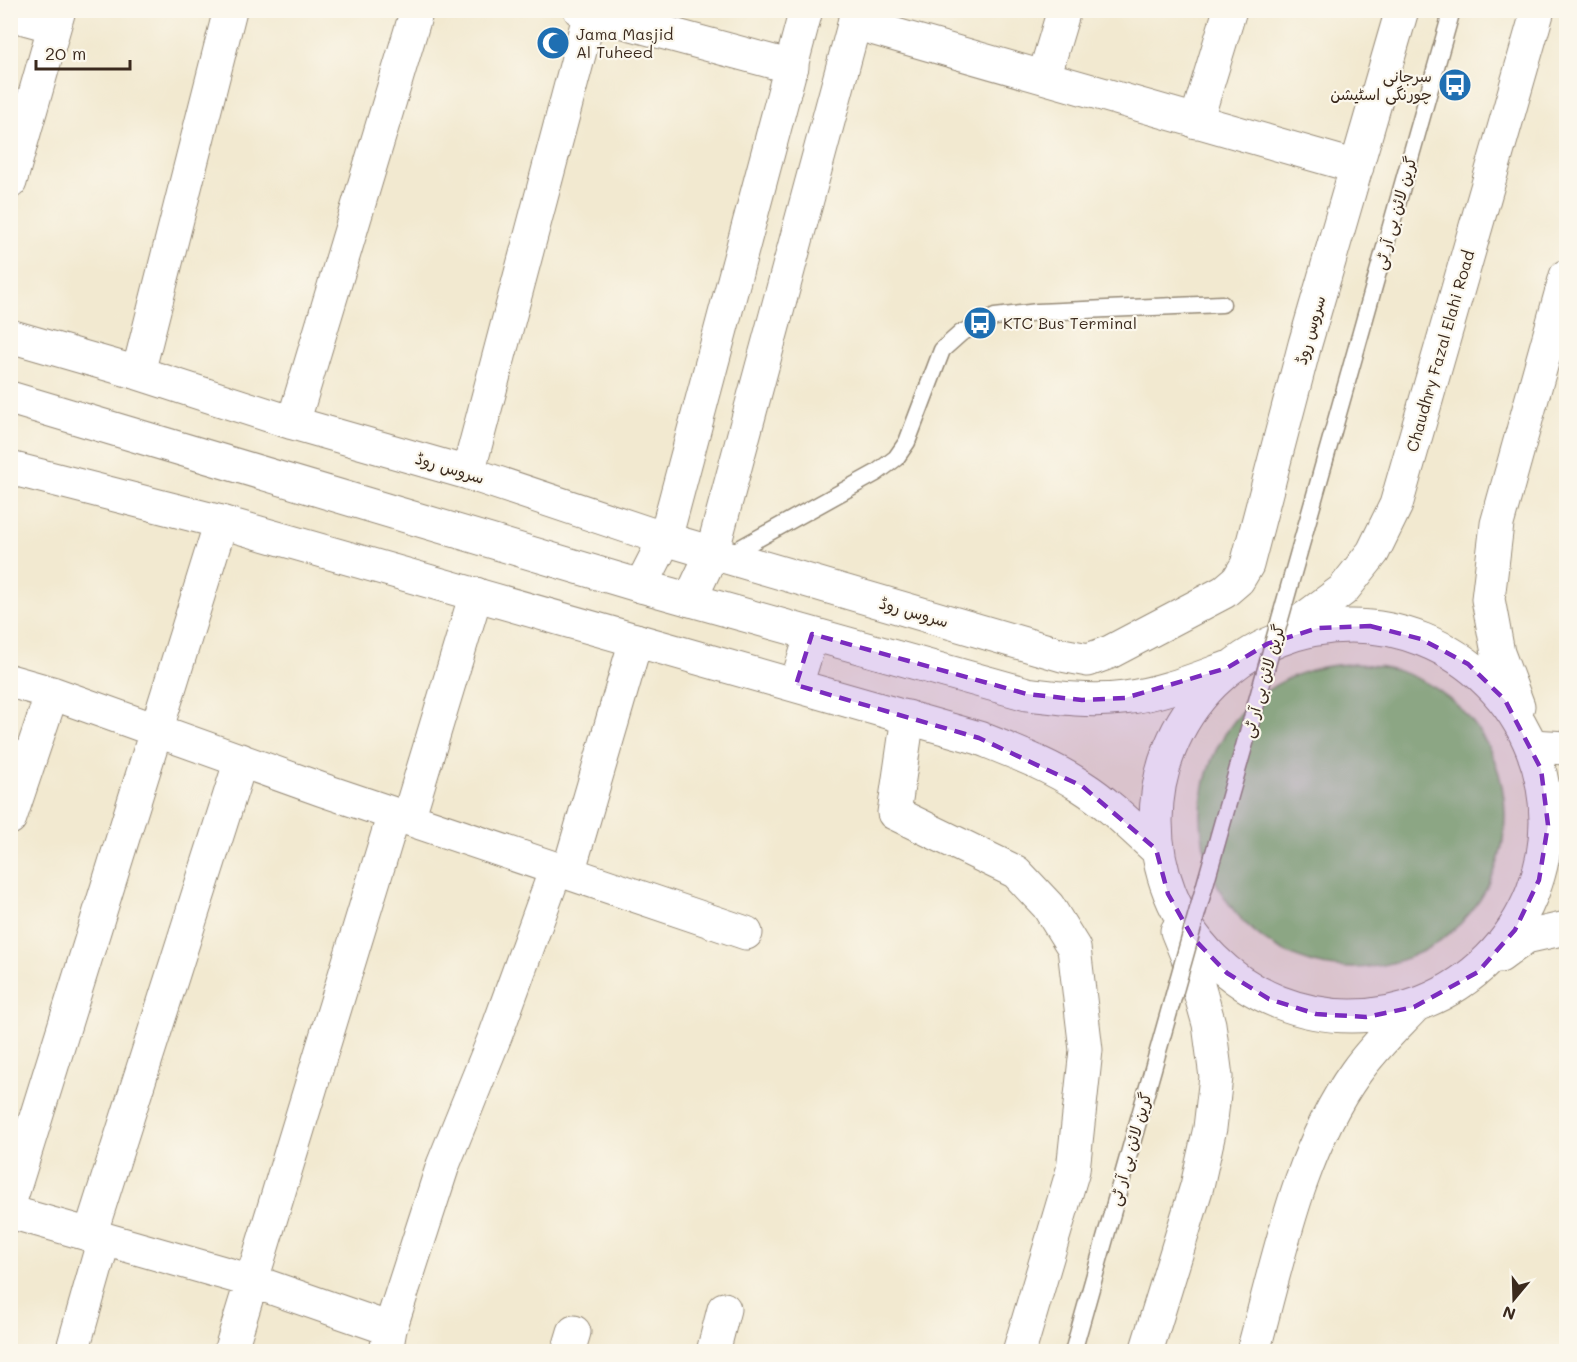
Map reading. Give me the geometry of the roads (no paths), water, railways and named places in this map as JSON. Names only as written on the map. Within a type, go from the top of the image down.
[{"type":"street","points":[[138,373],[230,10]]},
{"type":"street","points":[[293,423],[417,10]]},
{"type":"street","points":[[641,586],[665,539],[806,10]]},
{"type":"street","points":[[1044,77],[1064,10]]},
{"type":"street","points":[[1197,122],[1230,10]]},
{"type":"street","name":"سروس روڈ","points":[[10,336],[138,373],[293,423],[468,473],[665,539],[1050,652],[1088,660],[1110,652],[1224,592],[1238,580],[1247,565],[1305,344],[1402,10]]},
{"type":"street","name":"Chaudhry Fazal Elahi Road","points":[[1267,644],[1307,618],[1343,590],[1373,552],[1396,505],[1538,10]]},
{"type":"street","points":[[468,473],[585,12],[792,68]]},
{"type":"street","points":[[10,14],[57,18],[10,182]]},
{"type":"street","points":[[690,600],[719,555],[856,17],[1044,77],[1356,167]]},
{"type":"street","points":[[1478,972],[1515,930],[1539,880],[1548,825],[1536,758],[1498,653],[1488,600],[1497,524],[1566,276]]},
{"type":"street","points":[[10,398],[641,586],[1027,694],[1082,700],[1125,698],[1174,687],[1227,668],[1267,644],[1317,628],[1370,627],[1421,639],[1467,664],[1505,700],[1536,758],[1566,796]]},
{"type":"street","points":[[10,468],[221,522],[980,738],[1033,759],[1082,786],[1156,849]]},
{"type":"street","points":[[10,1201],[221,522]]},
{"type":"street","points":[[230,1352],[401,816],[476,594]]},
{"type":"street","points":[[796,685],[812,634]]},
{"type":"street","points":[[10,1212],[252,1281],[388,1340],[443,1165],[562,871],[636,640]]},
{"type":"street","points":[[1146,1352],[1197,1186],[1210,1128],[1216,1077],[1209,1024],[1196,978],[1178,935],[1156,849],[1155,798],[1168,749],[1192,705],[1227,668]]},
{"type":"street","points":[[10,681],[52,693],[401,816],[746,933]]},
{"type":"street","points":[[10,818],[52,693]]},
{"type":"street","points":[[908,717],[894,813],[1016,872],[1048,906],[1074,948],[1086,1050],[1073,1170],[1020,1352]]},
{"type":"street","points":[[1536,758],[1566,748]]},
{"type":"street","points":[[72,1352],[97,1237],[241,760]]},
{"type":"street","points":[[1168,894],[1193,938],[1227,973],[1269,999],[1326,1015],[1366,1017],[1414,1007],[1448,993],[1526,937],[1566,928]]},
{"type":"street","points":[[1253,1352],[1291,1215],[1311,1158],[1329,1117],[1356,1072],[1383,1039],[1414,1007]]},
{"type":"street","points":[[713,1352],[724,1309]]},
{"type":"lane","name":"گرین لائن بی آر ٹی","points":[[1072,1352],[1452,10]]},
{"type":"lane","points":[[719,555],[876,473],[896,458],[907,442],[942,350],[961,333],[995,317],[1038,312],[1222,304]]},
{"type":"place","name":"Jama Masjid Al Tuheed","points":[[553,43]]},
{"type":"place","name":"سرجانی چورنگی اسٹیشن","points":[[1455,85]]},
{"type":"place","name":"KTC Bus Terminal","points":[[980,323]]}]
